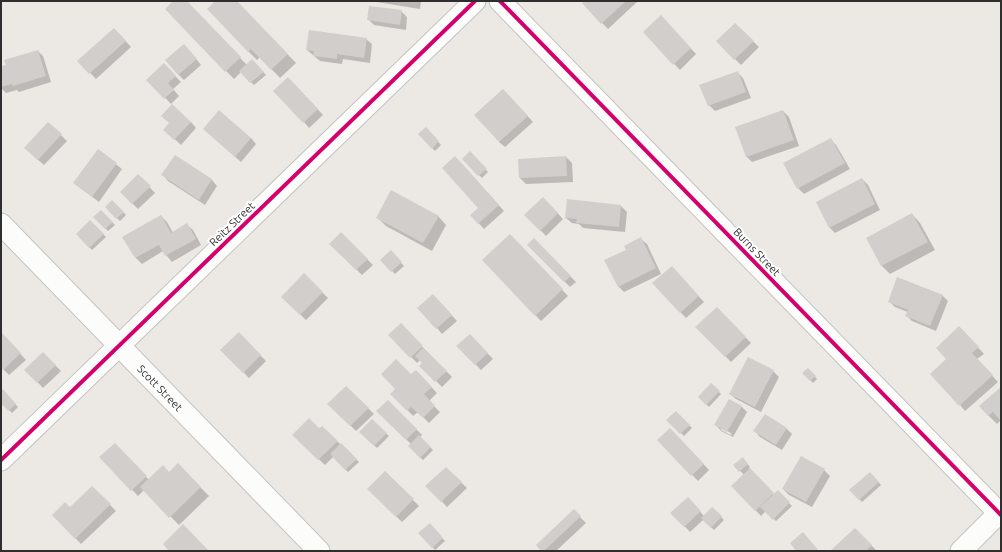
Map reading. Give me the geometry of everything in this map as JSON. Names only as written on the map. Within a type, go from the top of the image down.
[{"type":"street","name":"Reitz Street","points":[[1,460],[475,1]]},
{"type":"street","name":"Burns Street","points":[[500,1],[1000,513]]},
{"type":"street","name":"Scott Street","points":[[1,224],[319,551]]},
{"type":"street","points":[[961,551],[1000,513]]},
{"type":"building","points":[[173,1],[187,1],[241,57],[225,72],[165,9]]},
{"type":"building","points":[[215,1],[237,1],[288,54],[271,70],[251,49],[248,52],[207,9]]},
{"type":"building","points":[[585,1],[626,1],[601,24],[582,3]]},
{"type":"building","points":[[369,6],[402,10],[400,25],[367,20]]},
{"type":"building","points":[[661,15],[691,48],[673,65],[643,32]]},
{"type":"building","points":[[735,23],[754,41],[734,60],[716,41]]},
{"type":"building","points":[[114,28],[126,41],[89,74],[77,61]]},
{"type":"building","points":[[309,30],[367,38],[364,58],[337,54],[337,59],[313,56],[314,51],[306,50]]},
{"type":"building","points":[[184,44],[197,59],[178,75],[165,60]]},
{"type":"building","points":[[38,50],[46,76],[13,86],[12,84],[1,87],[1,66],[6,65],[4,60]]},
{"type":"building","points":[[252,59],[264,72],[250,83],[239,71]]},
{"type":"building","points":[[164,63],[176,76],[168,83],[174,90],[164,99],[146,80]]},
{"type":"building","points":[[738,71],[746,92],[708,106],[699,85]]},
{"type":"building","points":[[288,77],[318,109],[303,123],[273,91]]},
{"type":"building","points":[[503,89],[528,116],[499,142],[474,115]]},
{"type":"building","points":[[172,104],[191,122],[174,140],[163,130],[169,123],[161,116]]},
{"type":"building","points":[[219,110],[251,138],[235,157],[203,129]]},
{"type":"building","points":[[783,110],[794,140],[746,157],[735,127]]},
{"type":"building","points":[[48,122],[62,134],[38,160],[24,148]]},
{"type":"building","points":[[426,127],[439,141],[432,149],[418,134]]},
{"type":"building","points":[[831,138],[845,163],[797,189],[783,163]]},
{"type":"building","points":[[98,149],[117,163],[92,197],[73,183]]},
{"type":"building","points":[[470,151],[487,169],[478,176],[462,159]]},
{"type":"building","points":[[175,155],[212,179],[199,200],[161,175]]},
{"type":"building","points":[[455,156],[499,205],[478,224],[470,215],[478,208],[442,168]]},
{"type":"building","points":[[566,156],[567,176],[519,178],[518,159]]},
{"type":"building","points":[[138,174],[151,186],[132,204],[120,192]]},
{"type":"building","points":[[862,178],[875,204],[829,228],[816,202]]},
{"type":"building","points":[[391,190],[439,216],[423,243],[376,218]]},
{"type":"building","points":[[543,197],[558,213],[540,231],[524,215]]},
{"type":"building","points":[[567,199],[621,205],[619,227],[576,223],[577,219],[565,218]]},
{"type":"building","points":[[112,200],[124,212],[116,219],[105,207]]},
{"type":"building","points":[[101,210],[113,222],[105,229],[93,217]]},
{"type":"building","points":[[912,213],[928,242],[881,266],[866,238]]},
{"type":"building","points":[[161,215],[171,233],[187,223],[196,239],[165,256],[159,245],[135,258],[122,237]]},
{"type":"building","points":[[90,220],[104,234],[89,248],[76,234]]},
{"type":"building","points":[[341,232],[368,259],[356,270],[329,244]]},
{"type":"building","points":[[510,234],[563,289],[535,316],[482,260]]},
{"type":"building","points":[[641,237],[656,268],[618,287],[604,260],[626,250],[624,246]]},
{"type":"building","points":[[534,238],[571,276],[564,282],[527,245]]},
{"type":"building","points":[[391,250],[402,262],[391,272],[380,260]]},
{"type":"building","points":[[672,266],[699,296],[680,313],[652,283]]},
{"type":"building","points":[[304,273],[323,292],[300,315],[281,297]]},
{"type":"building","points":[[897,277],[943,295],[930,326],[905,316],[908,310],[888,302]]},
{"type":"building","points":[[433,294],[452,315],[436,329],[417,308]]},
{"type":"building","points":[[717,307],[746,337],[725,357],[695,327]]},
{"type":"building","points":[[401,323],[423,346],[410,358],[388,335]]},
{"type":"building","points":[[959,326],[979,347],[972,353],[993,375],[959,406],[930,374],[946,359],[936,348]]},
{"type":"building","points":[[1,332],[21,353],[3,370],[1,369]]},
{"type":"building","points":[[239,332],[261,355],[243,373],[220,350]]},
{"type":"building","points":[[470,334],[488,353],[475,365],[456,346]]},
{"type":"building","points":[[423,348],[447,371],[435,382],[419,366],[422,363],[415,356]]},
{"type":"building","points":[[43,352],[56,365],[37,383],[24,370]]},
{"type":"building","points":[[748,357],[774,370],[755,407],[729,394]]},
{"type":"building","points":[[396,359],[411,374],[416,370],[432,387],[424,394],[435,406],[423,418],[411,407],[407,411],[390,394],[395,389],[381,374]]},
{"type":"building","points":[[808,368],[816,376],[810,381],[802,373]]},
{"type":"building","points":[[711,383],[720,391],[706,405],[698,397]]},
{"type":"building","points":[[346,386],[369,408],[350,426],[327,404]]},
{"type":"building","points":[[1,387],[16,404],[8,411],[1,403]]},
{"type":"building","points":[[1001,387],[1001,421],[993,412],[988,416],[979,406]]},
{"type":"building","points":[[729,399],[742,406],[727,432],[714,425]]},
{"type":"building","points":[[388,400],[417,429],[406,440],[376,411]]},
{"type":"building","points":[[676,411],[690,425],[680,434],[666,420]]},
{"type":"building","points":[[765,414],[787,428],[776,445],[753,431]]},
{"type":"building","points":[[309,418],[319,428],[322,426],[338,441],[318,460],[292,435]]},
{"type":"building","points":[[372,419],[387,433],[374,446],[359,432]]},
{"type":"building","points":[[670,428],[704,464],[691,476],[657,440]]},
{"type":"building","points":[[419,435],[431,447],[420,458],[408,446]]},
{"type":"building","points":[[115,443],[147,476],[131,491],[99,457]]},
{"type":"building","points":[[341,443],[357,459],[345,470],[330,454]]},
{"type":"building","points":[[801,456],[825,469],[806,502],[782,489]]},
{"type":"building","points":[[743,457],[748,464],[739,472],[733,465]]},
{"type":"building","points":[[178,463],[201,487],[169,518],[140,487],[163,465],[169,472]]},
{"type":"building","points":[[446,467],[462,482],[441,502],[425,486]]},
{"type":"building","points":[[750,468],[774,493],[755,511],[731,486]]},
{"type":"building","points":[[385,471],[414,499],[396,517],[367,489]]},
{"type":"building","points":[[870,472],[879,482],[859,500],[849,490]]},
{"type":"building","points":[[92,486],[111,504],[75,539],[52,515],[65,502],[70,507]]},
{"type":"building","points":[[778,490],[790,502],[773,520],[760,507]]},
{"type":"building","points":[[688,497],[701,511],[684,527],[670,513]]},
{"type":"building","points":[[712,507],[722,516],[711,528],[701,518]]},
{"type":"building","points":[[574,509],[581,516],[544,551],[541,551],[536,545]]},
{"type":"building","points":[[430,523],[443,538],[432,548],[418,533]]},
{"type":"building","points":[[183,524],[209,551],[169,551],[163,544]]},
{"type":"building","points":[[855,528],[872,545],[866,551],[830,551]]},
{"type":"building","points":[[803,532],[819,551],[796,551],[790,543]]},
{"type":"cycle path","points":[[1,460],[475,1]]},
{"type":"cycle path","points":[[500,1],[1001,515]]}]
